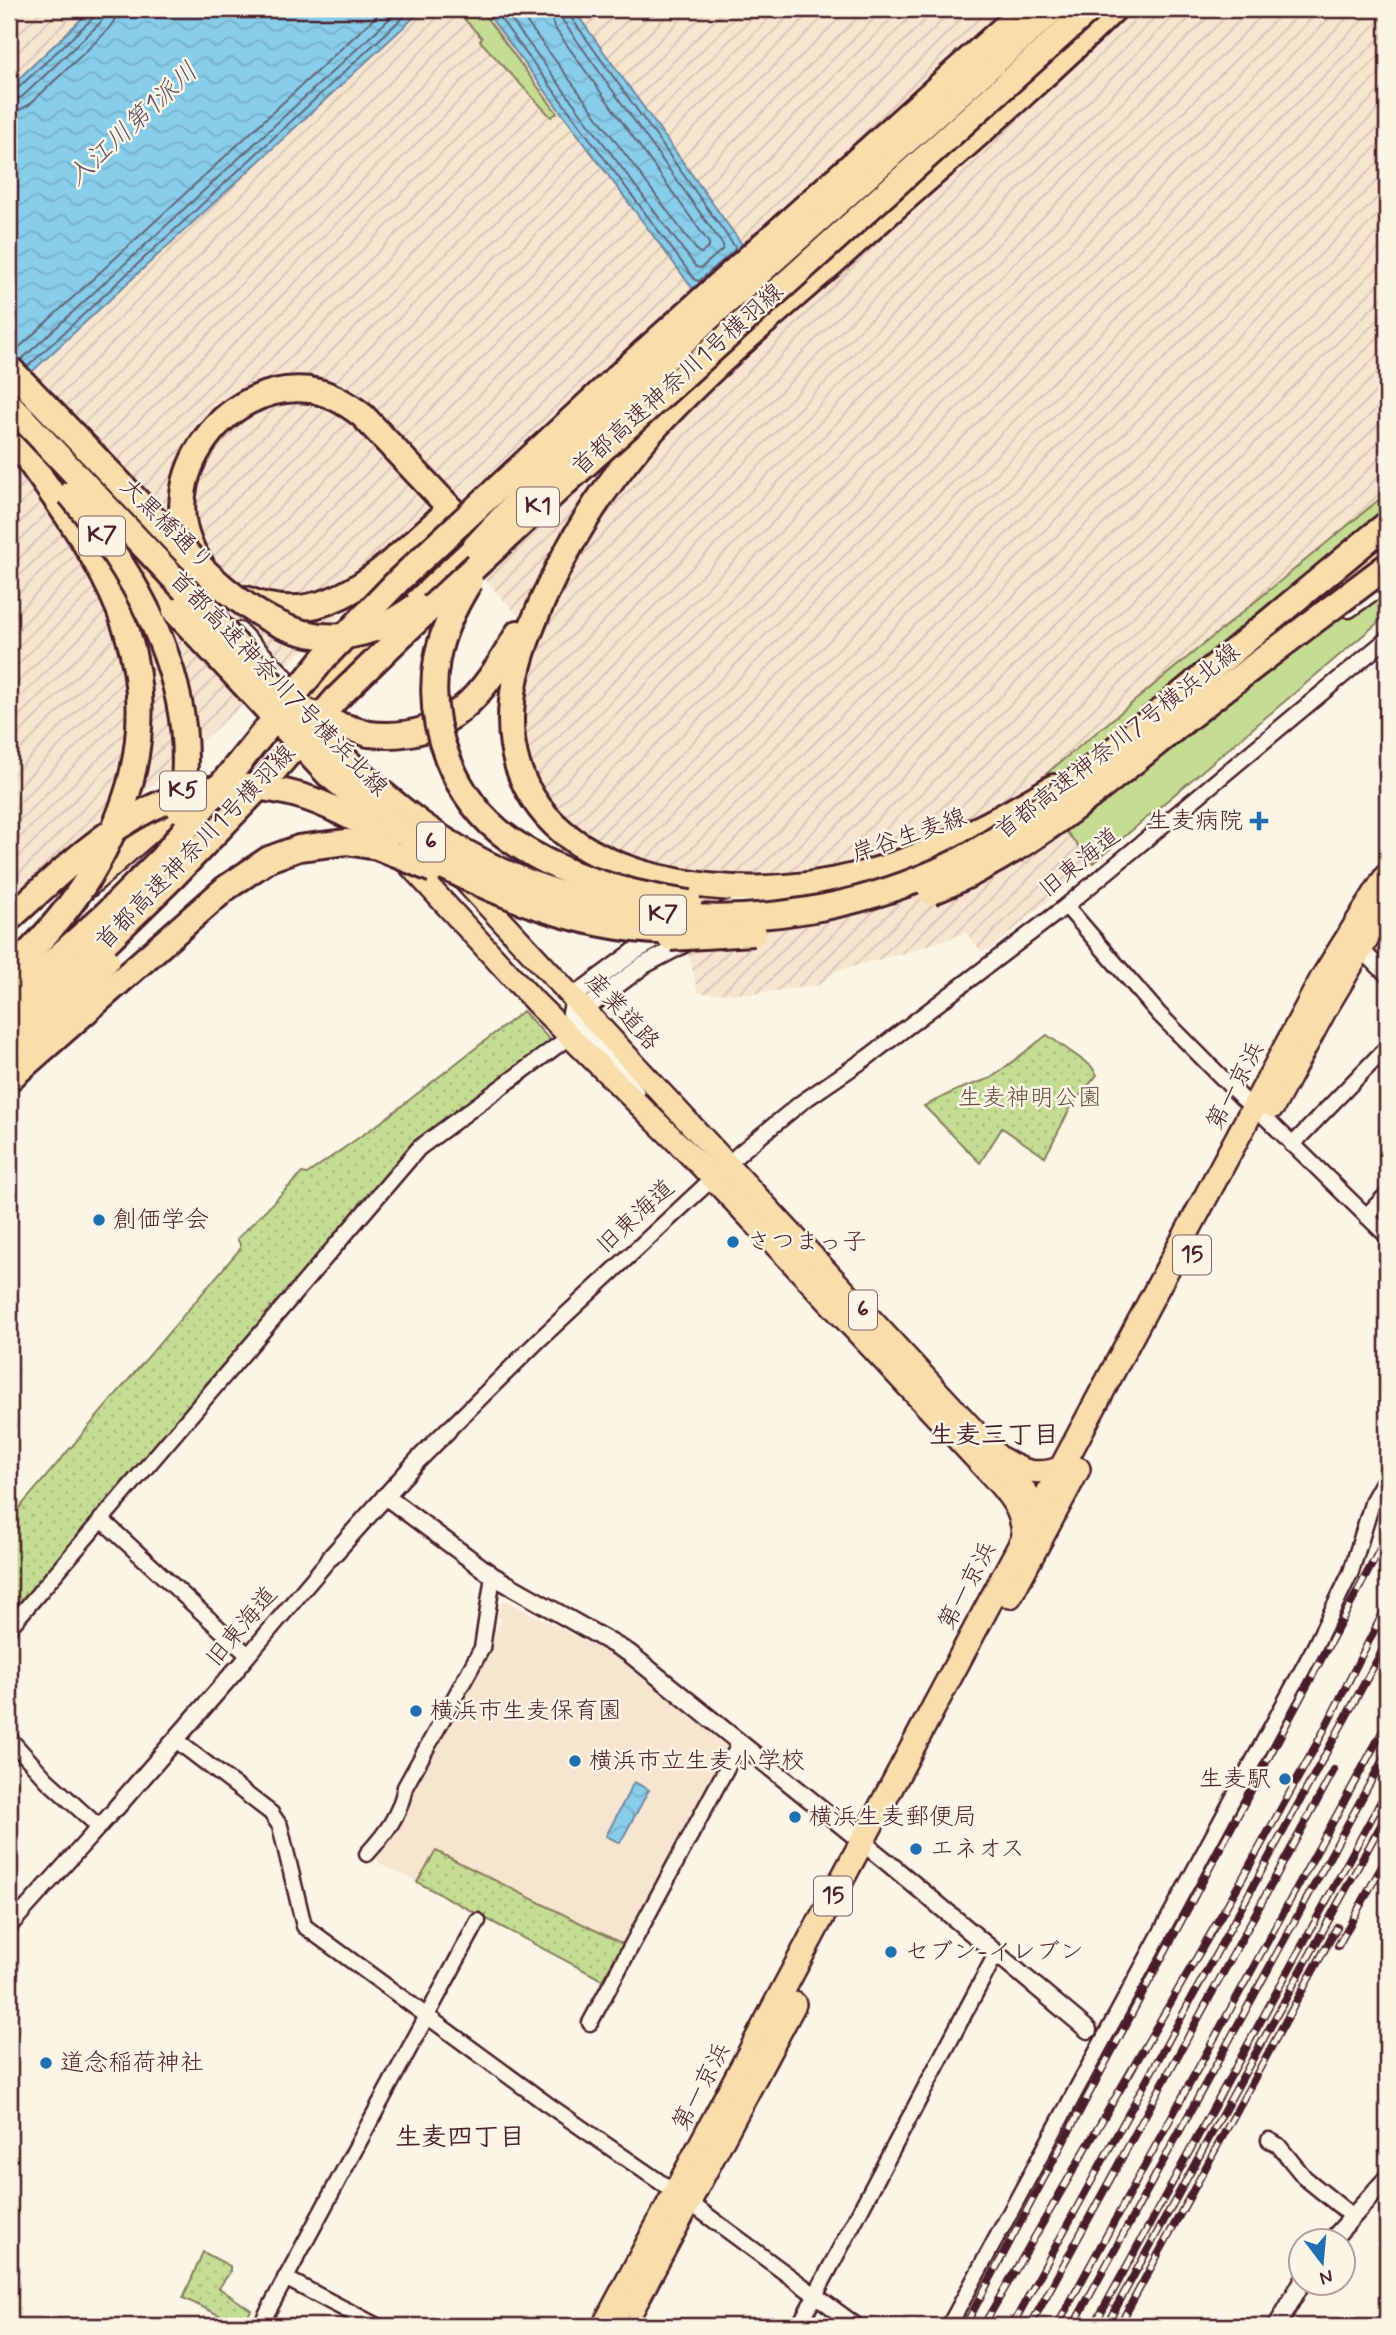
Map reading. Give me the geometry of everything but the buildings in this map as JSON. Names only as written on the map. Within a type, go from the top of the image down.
[{"type":"highway","name":"首都高速神奈川1号横羽線","points":[[9,1001],[113,907],[162,858],[282,708],[364,614],[645,351],[1025,9]]},
{"type":"highway","points":[[9,368],[226,592],[265,619],[294,631],[324,636],[368,631],[393,621],[414,608],[448,578],[533,485],[728,301],[1054,9]]},
{"type":"highway","name":"首都高速神奈川1号横羽線","points":[[9,1029],[124,926],[190,860],[265,781],[336,699],[384,651],[565,483],[1090,9]]},
{"type":"highway","points":[[175,611],[244,672],[314,715],[357,732],[380,736],[403,735],[447,721],[477,697],[503,661],[609,484],[647,438],[687,396],[1114,9]]},
{"type":"highway","points":[[371,645],[760,287],[894,186]]},
{"type":"highway","points":[[467,526],[363,416],[324,394],[293,390],[262,396],[232,411],[201,443],[185,484],[184,526],[193,553],[221,584],[245,599],[272,608],[304,608],[335,600],[371,579],[559,415],[645,351]]},
{"type":"highway","points":[[626,399],[485,560],[458,600],[442,639],[435,677],[436,714],[441,735],[460,783],[488,821],[531,852],[566,869],[618,887],[694,904],[773,910],[833,908],[911,891],[965,872],[1048,828]]},
{"type":"highway","name":"首都高速神奈川7号横浜北線","points":[[9,404],[340,754],[394,803],[455,846],[518,878],[605,905],[660,915],[722,919],[784,915],[878,894],[940,870],[1004,835],[1080,778],[1387,526]]},
{"type":"highway","name":"K5","points":[[9,426],[90,517],[126,570],[141,598],[165,652],[174,680],[184,739],[185,766],[183,793],[172,843],[142,910],[99,970],[59,1012],[9,1057]]},
{"type":"highway","name":"K5","points":[[9,439],[29,461],[83,539],[117,603],[126,625],[137,671],[140,719],[135,766],[124,803],[99,863],[66,911],[9,972]]},
{"type":"highway","name":"首都高速神奈川7号横浜北線","points":[[29,461],[345,790],[398,829],[473,874],[531,901],[582,917],[664,931],[754,933],[815,926],[905,902],[967,876],[1048,828],[1235,680],[1387,566]]},
{"type":"highway","points":[[1319,595],[1387,542]]},
{"type":"highway","points":[[567,551],[533,624],[514,686],[511,731],[520,772],[531,796],[547,818],[580,846],[638,872],[704,886],[753,889],[817,884],[877,872],[945,846],[1012,812],[1075,773],[1238,648]]},
{"type":"highway","points":[[9,919],[94,843],[140,812],[186,795],[237,787],[272,790],[306,798],[505,894],[562,915],[613,927],[663,932],[743,928],[817,913],[878,894]]},
{"type":"highway","points":[[9,1079],[241,876],[269,859],[315,845],[347,842],[377,847],[409,859],[526,914],[567,927],[637,937],[689,938],[754,933]]},
{"type":"highway","name":"第一京浜","points":[[604,2326],[682,2197],[1069,1471],[1260,1112],[1323,977],[1387,875]]},
{"type":"highway","name":"第一京浜","points":[[1260,1112],[1387,905]]},
{"type":"highway","name":"第一京浜","points":[[1033,1537],[1038,1503],[1069,1471]]},
{"type":"highway","name":"第一京浜","points":[[623,2326],[682,2197]]},
{"type":"main road","points":[[9,957],[216,773],[292,684],[467,526]]},
{"type":"main road","points":[[216,773],[290,728],[371,645]]},
{"type":"main road","name":"産業道路","points":[[292,684],[719,1171],[994,1465],[1038,1503]]},
{"type":"main road","name":"産業道路","points":[[290,728],[440,901],[536,1003],[660,1125],[719,1171]]},
{"type":"main road","name":"産業道路","points":[[994,1465],[1040,1473],[1069,1471]]},
{"type":"main road","name":"産業道路","points":[[994,1465],[1033,1537]]},
{"type":"street","name":"大黒橋通り","points":[[9,398],[292,684]]},
{"type":"street","name":"大黒橋通り","points":[[9,433],[290,728]]},
{"type":"street","name":"岸谷生麦線","points":[[576,1006],[598,977],[652,940],[697,920],[741,905],[888,872],[947,850],[1006,823],[1081,773],[1319,595],[1387,526]]},
{"type":"street","name":"岸谷生麦線","points":[[576,1006],[608,991],[664,953],[705,936],[769,917],[891,891],[954,868],[995,849],[1044,822],[1387,582]]},
{"type":"street","name":"旧東海道","points":[[9,1927],[177,1741],[385,1496],[541,1338],[719,1171],[802,1102],[868,1057],[1066,906],[1387,639]]},
{"type":"street","points":[[1066,906],[1159,1014],[1242,1098],[1260,1112],[1387,1236]]},
{"type":"street","points":[[1360,948],[1387,975]]},
{"type":"street","points":[[536,1003],[552,1010],[576,1006],[580,1028],[625,1076],[660,1125]]},
{"type":"street","points":[[9,1628],[419,1148],[569,1037]]},
{"type":"street","points":[[1292,1144],[1387,1047]]},
{"type":"street","points":[[1366,1216],[1387,1194]]},
{"type":"street","points":[[950,2326],[1314,1648],[1351,1572],[1373,1500],[1387,1475]]},
{"type":"street","points":[[385,1496],[493,1576],[629,1653],[1104,2041]]},
{"type":"street","points":[[101,1519],[248,1655]]},
{"type":"street","points":[[367,1854],[387,1832],[401,1807],[405,1787],[482,1648],[493,1576]]},
{"type":"street","points":[[9,1738],[47,1780],[99,1827]]},
{"type":"street","points":[[177,1741],[271,1813],[280,1826],[304,1926],[426,2017],[682,2197],[857,2326]]},
{"type":"street","points":[[590,2023],[740,1743]]},
{"type":"street","points":[[260,2326],[478,1921]]},
{"type":"street","points":[[799,2326],[996,1954]]},
{"type":"street","points":[[1269,2140],[1278,2145],[1305,2178],[1352,2216]]},
{"type":"street","points":[[1344,2226],[1387,2178]]},
{"type":"street","points":[[285,2278],[377,2326]]},
{"type":"street","points":[[1277,2326],[1294,2296]]},
{"type":"shaded area","points":[[9,9],[92,9],[9,88]]},
{"type":"shaded area","points":[[423,9],[484,9],[696,293],[629,346],[390,564],[322,634],[9,913],[9,394]]},
{"type":"shaded area","points":[[573,9],[1007,9],[796,197],[799,201],[746,250]]},
{"type":"shaded area","points":[[1130,9],[1387,9],[1387,493],[1029,788],[1093,863],[989,950],[981,951],[966,933],[836,971],[819,985],[752,994],[698,993],[669,871],[612,852],[560,817],[533,781],[522,741],[521,701],[538,636],[483,578],[648,423],[979,146]]},
{"type":"shaded area","name":"横浜市立生麦小学校","points":[[503,1599],[622,1660],[730,1749],[623,1944],[436,1851],[417,1882],[380,1864],[377,1858],[396,1833],[419,1772],[487,1654],[501,1619],[498,1616]]},
{"type":"green space","points":[[455,9],[480,9],[557,113],[551,117],[480,41],[482,38]]},
{"type":"green space","points":[[1387,493],[1387,615],[1093,863],[1029,788]]},
{"type":"green space","points":[[523,1011],[552,1042],[415,1143],[9,1618],[9,1520],[240,1249],[237,1239],[302,1173],[307,1174],[381,1122]]},
{"type":"green space","name":"生麦神明公園","points":[[1047,1035],[1091,1066],[1097,1075],[1072,1105],[1045,1157],[1002,1128],[980,1163],[924,1106],[991,1078]]},
{"type":"green space","points":[[436,1851],[623,1944],[602,1980],[417,1882]]},
{"type":"green space","points":[[203,2252],[230,2266],[230,2272],[219,2288],[251,2310],[242,2326],[183,2298]]},
{"type":"water","name":"入江川第1派川","points":[[92,9],[423,9],[9,393],[9,88]]},
{"type":"water","points":[[484,9],[573,9],[746,250],[696,293]]},
{"type":"water","points":[[634,1782],[649,1790],[620,1843],[606,1836]]},
{"type":"railway","points":[[965,2326],[1387,1536]]},
{"type":"railway","points":[[983,2326],[1241,1881],[1320,1738],[1387,1605]]},
{"type":"railway","points":[[1012,2326],[1387,1642]]},
{"type":"railway","points":[[1057,2326],[1387,1723]]},
{"type":"railway","points":[[1073,2326],[1387,1752]]},
{"type":"railway","points":[[1030,2326],[1334,1770]]},
{"type":"railway","points":[[1094,2326],[1387,1790]]},
{"type":"railway","points":[[1106,2326],[1387,1814]]},
{"type":"railway","points":[[1338,1946],[1387,1857]]},
{"type":"railway","points":[[1119,2326],[1337,1927]]},
{"type":"place","name":"生麦病院","points":[[1259,821]]},
{"type":"place","name":"創価学会","points":[[99,1220]]},
{"type":"place","name":"さつまっ子","points":[[733,1242]]},
{"type":"place","name":"横浜市生麦保育園","points":[[416,1711]]},
{"type":"place","name":"横浜市立生麦小学校","points":[[575,1761]]},
{"type":"place","name":"生麦駅","points":[[1285,1779]]},
{"type":"place","name":"横浜生麦郵便局","points":[[795,1817]]},
{"type":"place","name":"エネオス","points":[[916,1849]]},
{"type":"place","name":"セブン-イレブン","points":[[891,1952]]},
{"type":"place","name":"道念稲荷神社","points":[[46,2063]]},
{"type":"district","name":"生麦三丁目","points":[[994,1436]]},
{"type":"district","name":"生麦四丁目","points":[[460,2138]]}]
